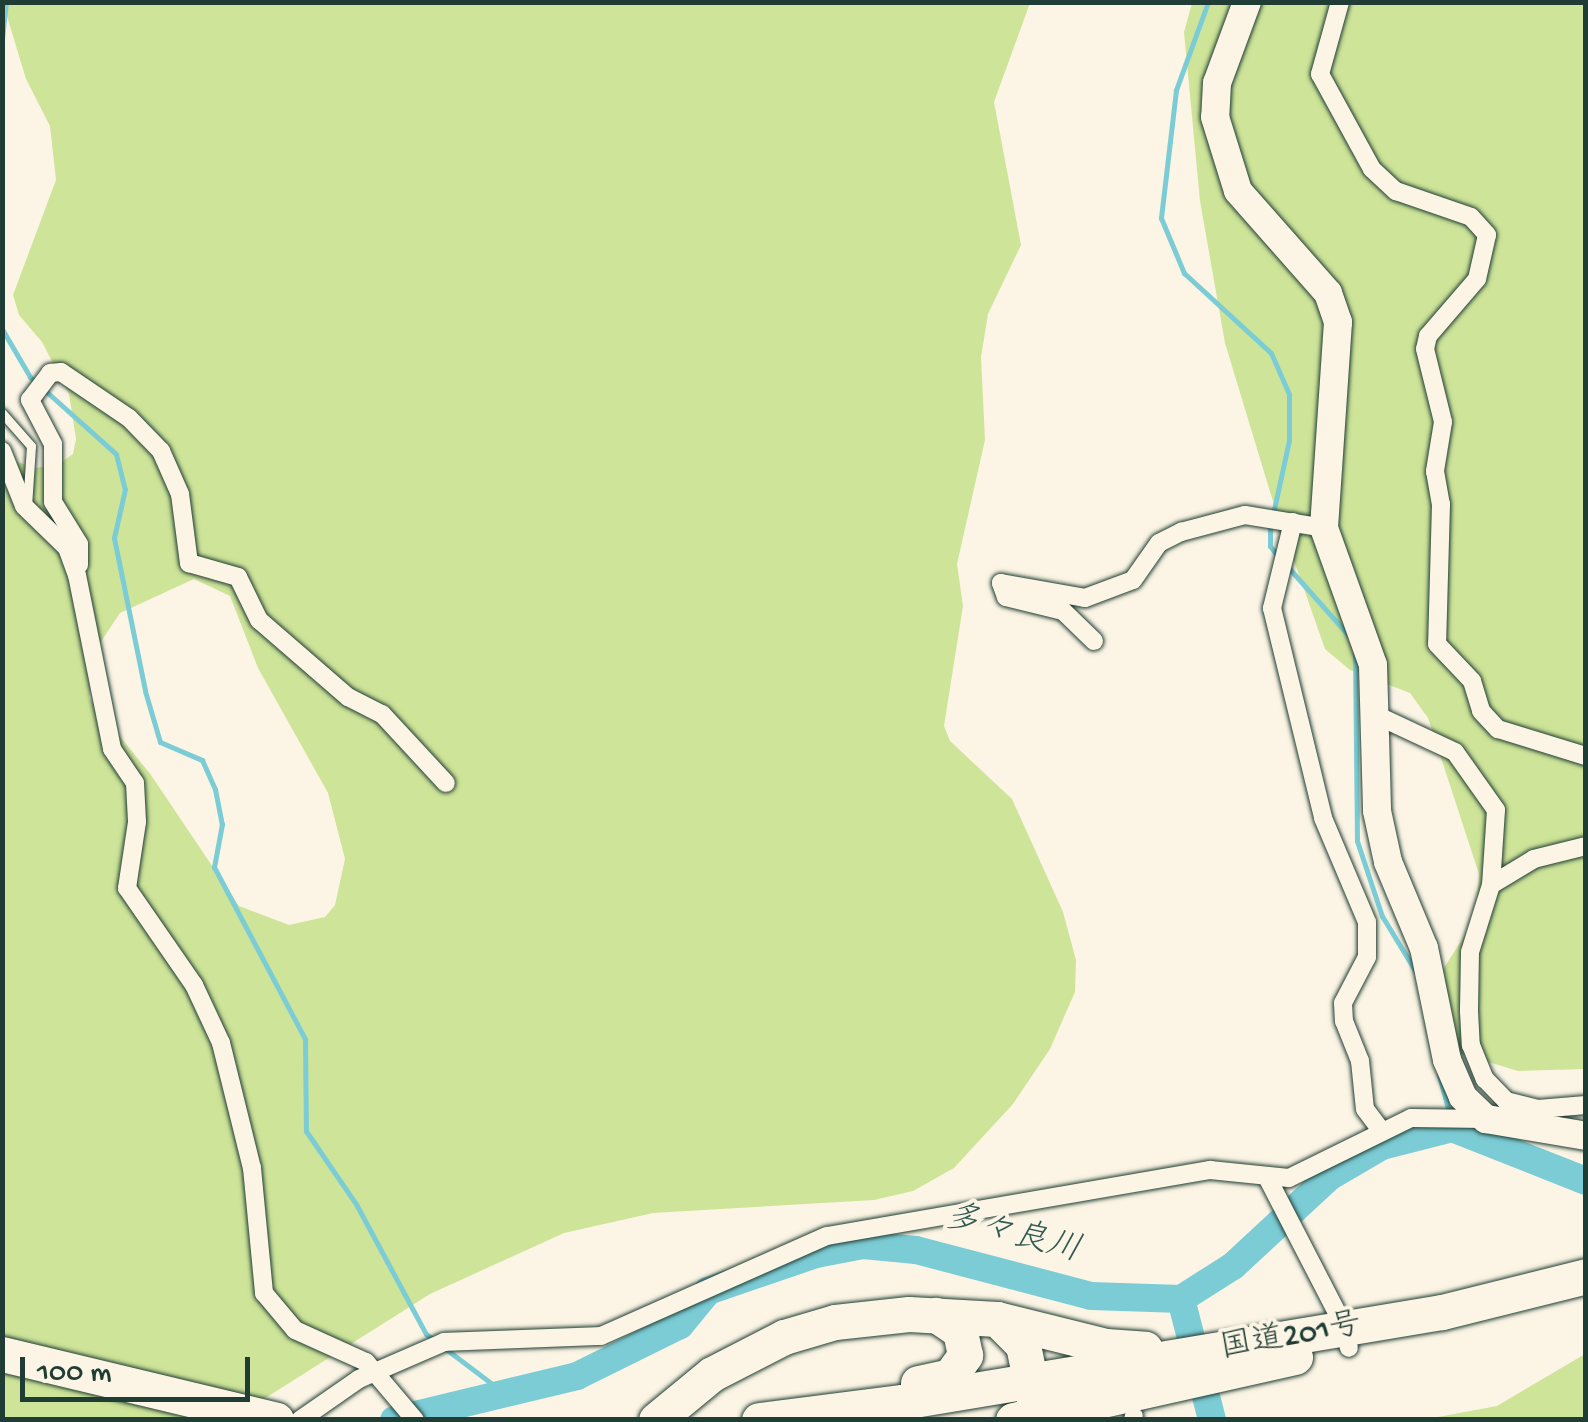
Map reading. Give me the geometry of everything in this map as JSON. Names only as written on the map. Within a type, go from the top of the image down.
[{"type":"highway","name":"国道201号","points":[[656,1420],[712,1374],[784,1337],[835,1322],[936,1315],[997,1319],[1106,1346],[1171,1346],[1207,1367],[1289,1358],[1347,1338],[1586,1276]]},
{"type":"highway","name":"国道201号","points":[[1207,1367],[1347,1338],[1586,1299]]},
{"type":"highway","points":[[817,1412],[888,1386],[950,1376],[966,1354],[964,1341],[936,1315]]},
{"type":"highway","points":[[997,1319],[1017,1333],[1030,1406]]},
{"type":"highway","points":[[2,1354],[171,1408]]},
{"type":"highway","points":[[869,1420],[1030,1406],[1207,1367]]},
{"type":"highway","points":[[2,1374],[171,1408],[276,1420]]},
{"type":"highway","points":[[760,1420],[817,1412],[1030,1406]]},
{"type":"street","points":[[1247,2],[1217,83],[1215,117],[1238,191],[1328,292],[1338,322],[1324,528],[1359,615],[1376,715],[1377,812],[1388,862],[1424,948],[1447,1060],[1474,1118]]},
{"type":"street","points":[[1340,2],[1320,74],[1372,169],[1396,191],[1472,217],[1487,236],[1477,279],[1428,336],[1425,349],[1443,422],[1435,470],[1441,504],[1437,644],[1472,681],[1481,710],[1498,729],[1586,756]]},
{"type":"street","points":[[77,575],[79,544],[53,502],[53,444],[30,394],[46,376],[61,372],[147,432],[180,494],[188,563],[238,578],[259,620],[348,697],[382,714],[446,783]]},
{"type":"street","points":[[2,451],[26,508],[67,548],[77,575],[112,749],[135,783],[137,822],[127,888],[194,985],[221,1043],[252,1168],[264,1293],[295,1330],[352,1352],[378,1373],[412,1414]]},
{"type":"street","points":[[1094,640],[1063,611],[1006,598],[1001,583],[1085,598],[1133,580],[1159,543],[1181,532],[1245,515],[1324,528]]},
{"type":"street","points":[[1293,522],[1273,590],[1298,727],[1323,818],[1367,922],[1367,957],[1343,1004],[1344,1021],[1360,1060],[1365,1109],[1382,1130]]},
{"type":"street","points":[[1376,715],[1455,752],[1496,810],[1491,886],[1470,952],[1471,1044],[1484,1079],[1506,1101],[1538,1109],[1586,1105]]},
{"type":"street","points":[[1491,886],[1534,860],[1586,846]]},
{"type":"street","points":[[300,1420],[378,1373],[436,1347],[600,1336],[827,1236],[1210,1170],[1289,1178],[1382,1130],[1431,1115],[1586,1136]]},
{"type":"street","points":[[1267,1177],[1347,1338]]},
{"type":"lane","points":[[2,413],[32,446],[33,495],[26,508]]},
{"type":"green space","points":[[3,3],[1030,3],[994,102],[1021,245],[988,314],[981,357],[985,440],[957,564],[963,606],[944,726],[950,741],[1012,799],[1063,912],[1076,960],[1075,992],[1050,1049],[1013,1104],[954,1168],[913,1191],[874,1200],[653,1213],[564,1233],[430,1294],[240,1414],[204,1420],[3,1419],[2,457],[36,468],[60,463],[73,454],[76,439],[69,394],[42,342],[19,315],[13,295],[56,180],[50,126],[26,79]],"holes":[[[194,579],[230,596],[258,668],[328,793],[345,859],[335,905],[325,917],[289,925],[239,906],[151,775],[89,698],[96,649],[120,613]]]},
{"type":"green space","points":[[1192,3],[1585,3],[1585,1069],[1518,1071],[1462,1054],[1429,1033],[1429,991],[1476,918],[1479,874],[1428,718],[1410,693],[1350,670],[1325,649],[1271,495],[1225,343],[1200,201],[1184,32]]},
{"type":"green space","points":[[1585,1354],[1585,1419],[1427,1419],[1497,1406]]},
{"type":"waterway","points":[[2,39],[6,2]]},
{"type":"waterway","points":[[1208,2],[1176,90],[1161,218],[1184,273],[1271,353],[1289,394],[1289,440],[1273,514]]},
{"type":"waterway","points":[[2,329],[30,377],[116,454],[125,489],[114,538],[145,691],[160,742],[202,760],[215,789],[222,824],[214,867],[305,1039],[306,1131],[356,1204],[426,1334],[508,1396]]},
{"type":"waterway","points":[[1270,524],[1270,546],[1280,559]]},
{"type":"waterway","points":[[1288,567],[1350,637]]},
{"type":"waterway","points":[[1355,652],[1357,841],[1382,916],[1416,972]]},
{"type":"waterway","points":[[1439,1075],[1449,1112]]},
{"type":"waterway","name":"多々良川","points":[[394,1420],[577,1376],[680,1325],[708,1291],[816,1254],[863,1245],[916,1250],[1091,1296],[1181,1299],[1233,1266],[1329,1177],[1382,1146],[1452,1128],[1586,1181]]},
{"type":"waterway","points":[[1181,1299],[1212,1420]]}]
